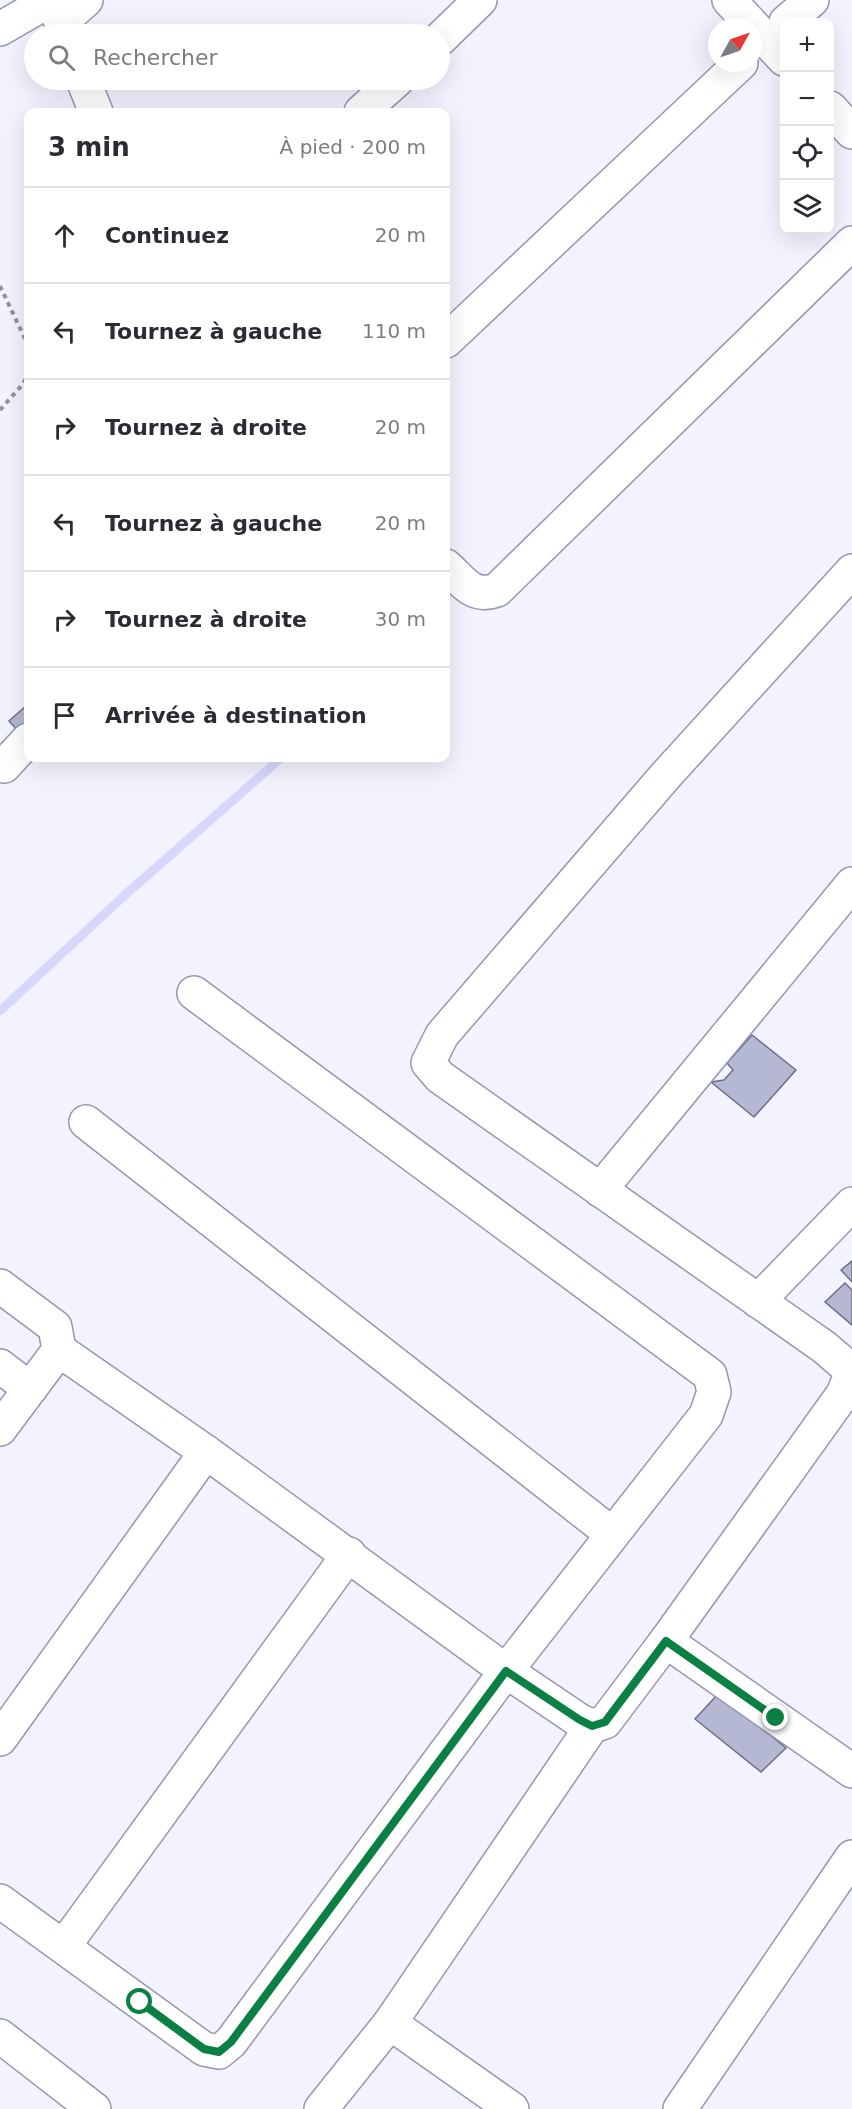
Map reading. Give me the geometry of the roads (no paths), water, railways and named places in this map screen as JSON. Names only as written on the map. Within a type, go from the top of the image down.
[{"type":"street","points":[[0,29],[57,14],[86,0]]},
{"type":"street","points":[[450,29],[480,0]]},
{"type":"street","points":[[729,0],[775,39],[812,0]]},
{"type":"street","points":[[450,337],[731,72]]},
{"type":"street","points":[[87,90],[94,108]]},
{"type":"street","points":[[366,108],[386,90]]},
{"type":"street","points":[[834,112],[852,132]]},
{"type":"street","points":[[450,570],[475,592],[486,594],[497,590],[852,243]]},
{"type":"street","points":[[321,2109],[390,2023],[592,1726],[605,1722],[666,1641],[850,1384],[824,1347],[440,1077],[428,1063],[442,1035],[473,999],[668,774],[852,571]]},
{"type":"street","points":[[0,764],[4,766],[24,744]]},
{"type":"street","points":[[600,1190],[848,901]]},
{"type":"street","points":[[0,1902],[204,2049],[219,2052],[231,2042],[506,1671],[705,1415],[714,1392],[710,1375],[194,993]]},
{"type":"street","points":[[86,1122],[612,1534]]},
{"type":"street","points":[[758,1301],[852,1204]]},
{"type":"street","points":[[0,1286],[55,1327],[59,1350],[349,1554],[506,1671],[592,1726]]},
{"type":"street","points":[[0,1429],[59,1350]]},
{"type":"street","points":[[0,1366],[30,1389]]},
{"type":"street","points":[[0,1738],[206,1452]]},
{"type":"street","points":[[64,1946],[349,1554]]},
{"type":"street","points":[[666,1641],[852,1771]]},
{"type":"street","points":[[680,2109],[852,1857]]},
{"type":"street","points":[[390,2023],[512,2109]]},
{"type":"street","points":[[0,2036],[94,2109]]},
{"type":"waterway","points":[[0,1011],[126,894],[276,762]]}]
